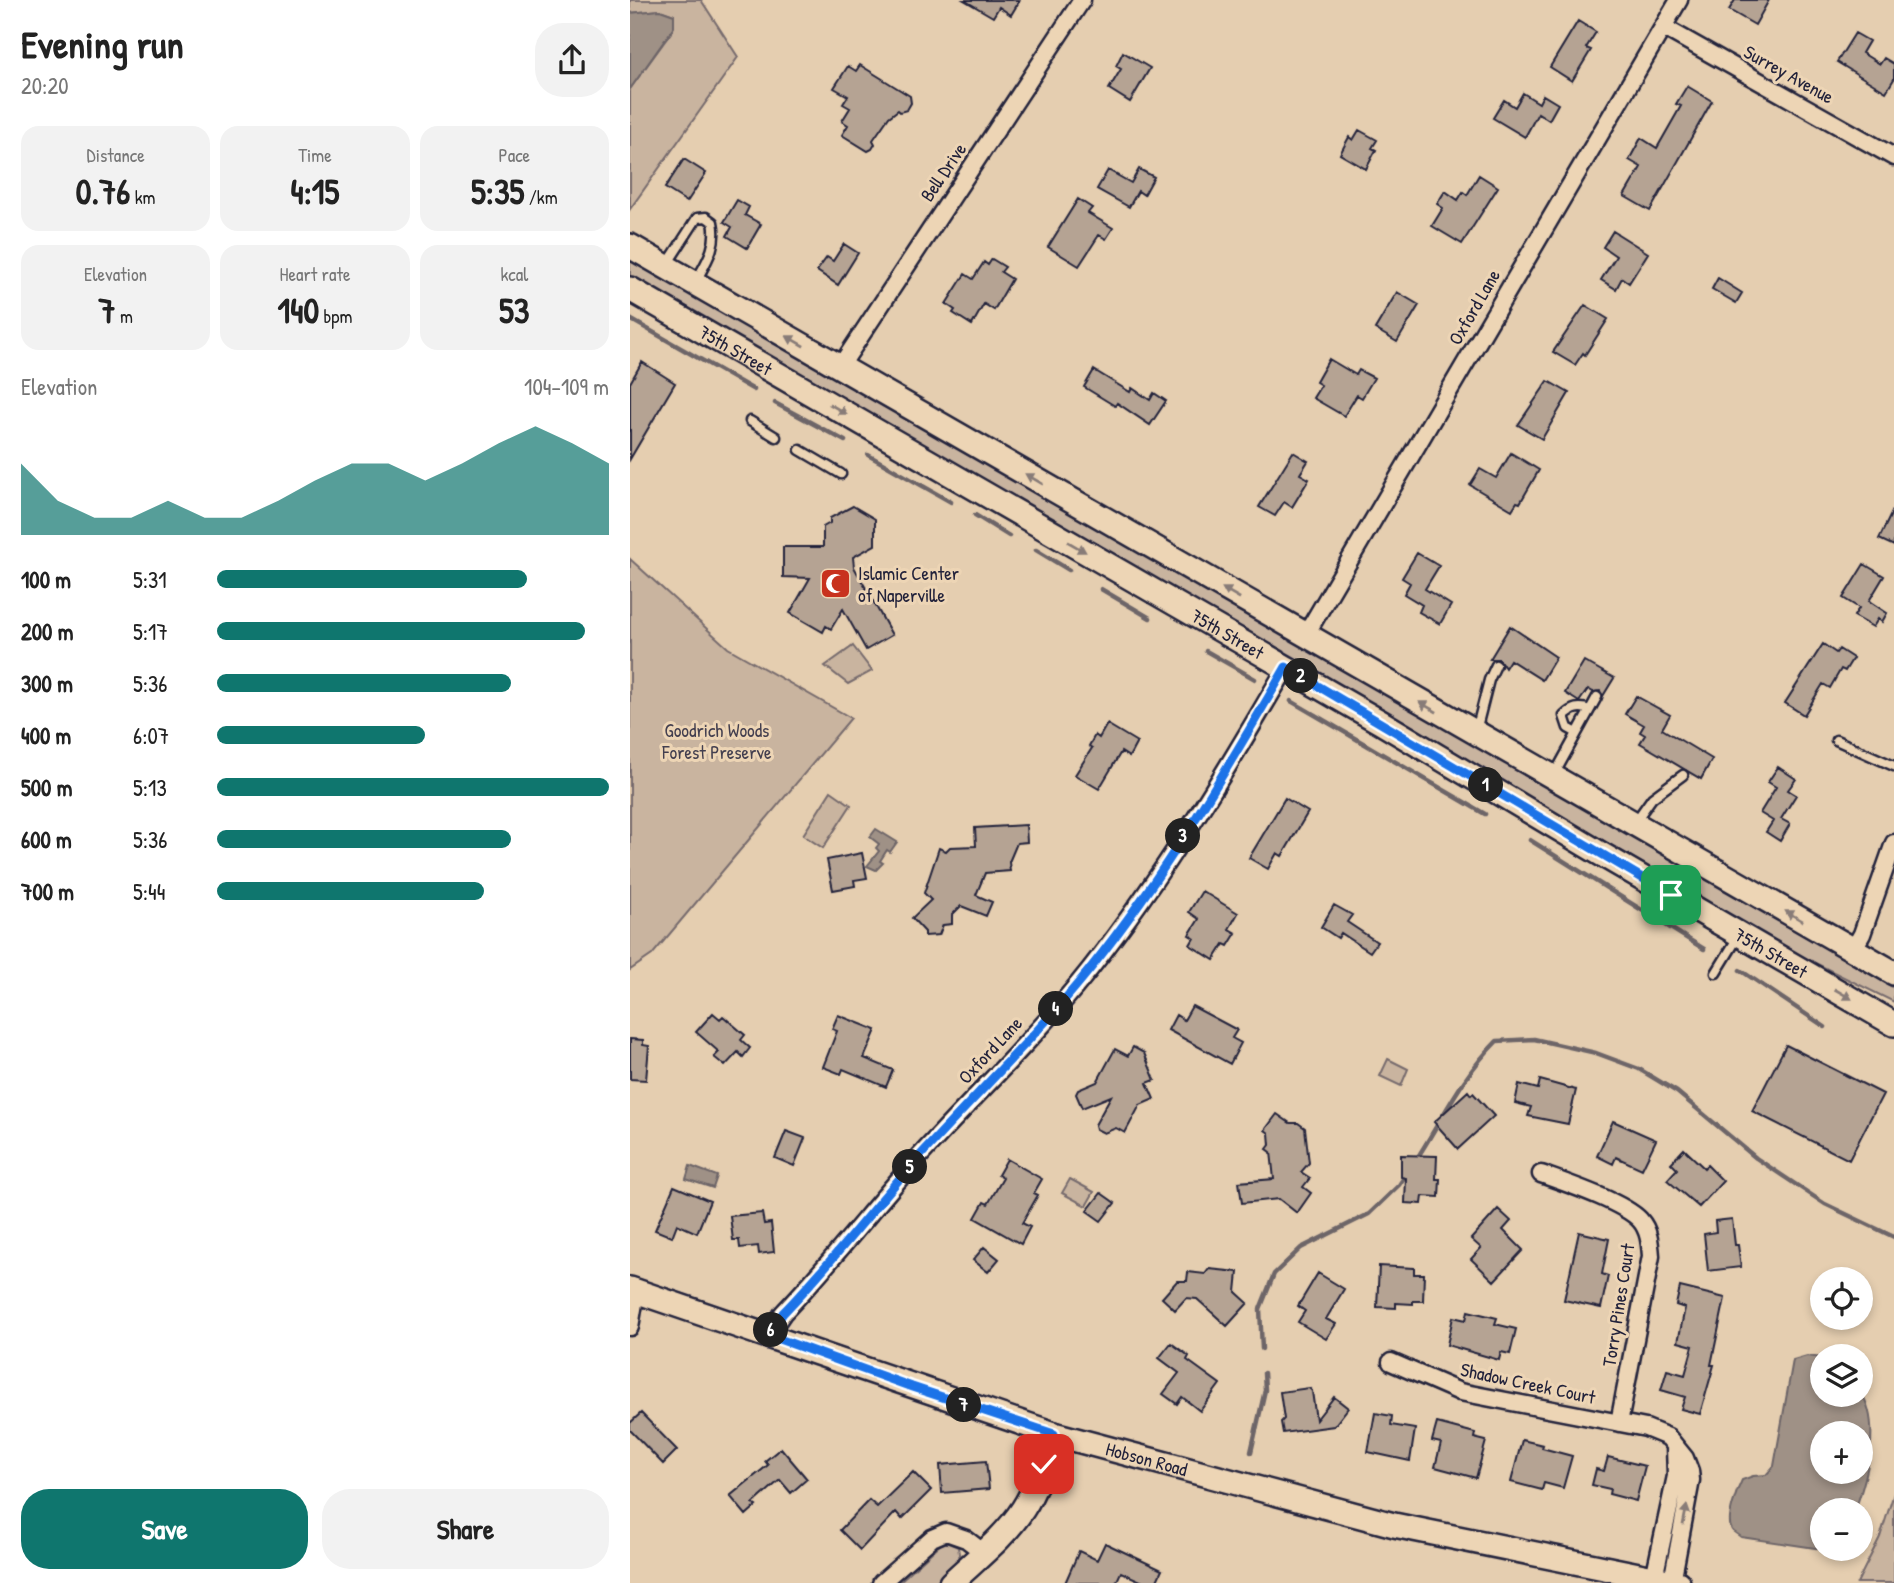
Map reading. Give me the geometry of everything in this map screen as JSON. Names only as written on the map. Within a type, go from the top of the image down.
[{"type":"main road","name":"75th Street","points":[[630,246],[1894,973]]},
{"type":"main road","name":"75th Street","points":[[630,289],[1286,667],[1894,1024]]},
{"type":"main road","name":"Hobson Road","points":[[633,1290],[1054,1434],[1394,1525],[1668,1581]]},
{"type":"main road","points":[[951,1583],[1012,1524],[1024,1508],[1035,1487],[1054,1434]]},
{"type":"street","name":"Bell Drive","points":[[840,367],[1082,0]]},
{"type":"street","name":"Oxford Lane","points":[[1305,636],[1679,0]]},
{"type":"street","name":"Surrey Avenue","points":[[1663,27],[1894,157]]},
{"type":"street","name":"Oxford Lane","points":[[768,1335],[783,1313],[908,1170],[1043,1025],[1091,968],[1172,853],[1244,740],[1286,667]]},
{"type":"street","points":[[1853,950],[1862,934],[1894,843]]},
{"type":"street","name":"Torry Pines Court","points":[[1541,1174],[1622,1207],[1640,1220],[1649,1237],[1651,1256],[1619,1423]]},
{"type":"street","points":[[630,1327],[633,1290]]},
{"type":"street","name":"Shadow Creek Court","points":[[1391,1362],[1460,1392],[1619,1423],[1659,1432],[1668,1437],[1685,1458],[1691,1480],[1668,1581]]},
{"type":"street","points":[[881,1583],[932,1538],[946,1532],[966,1539],[983,1552]]},
{"type":"lane","points":[[666,267],[697,218],[706,217],[713,222],[716,236],[695,284]]},
{"type":"lane","points":[[750,421],[776,437]]},
{"type":"lane","points":[[800,450],[841,474]]},
{"type":"lane","points":[[1476,734],[1489,680],[1496,665]]},
{"type":"lane","points":[[1553,778],[1597,697]]},
{"type":"lane","points":[[1577,733],[1567,728],[1564,716],[1570,710],[1582,707],[1590,710]]},
{"type":"lane","points":[[1836,740],[1894,766]]},
{"type":"lane","points":[[1634,824],[1652,798],[1683,775]]},
{"type":"lane","points":[[1716,973],[1740,935]]},
{"type":"green space","points":[[630,0],[701,0],[738,57],[630,209],[630,89],[673,30],[674,15],[660,10],[630,13]]},
{"type":"green space","points":[[630,256],[1894,988],[1894,1002],[1799,955],[630,280]]},
{"type":"green space","name":"Goodrich Woods Forest Preserve","points":[[630,559],[728,648],[851,718],[652,955],[630,970]]},
{"type":"green space","points":[[853,646],[872,671],[848,684],[825,666]]},
{"type":"green space","points":[[831,791],[851,805],[823,848],[803,835]]},
{"type":"green space","points":[[1388,1059],[1408,1069],[1401,1086],[1380,1076]]},
{"type":"green space","points":[[1070,1179],[1094,1192],[1086,1206],[1062,1193]]},
{"type":"green space","points":[[1894,1493],[1894,1583],[1857,1583],[1868,1561],[1873,1561],[1873,1551]]},
{"type":"green space","points":[[944,1541],[958,1547],[960,1560],[935,1583],[898,1583]]},
{"type":"shaded area","points":[[660,10],[674,15],[674,27],[630,89],[630,13]]},
{"type":"shaded area","points":[[876,829],[897,842],[890,852],[887,850],[880,861],[883,863],[876,870],[867,866],[879,851],[876,848],[879,844],[870,837]]},
{"type":"shaded area","points":[[690,1166],[717,1176],[713,1188],[686,1179]]},
{"type":"shaded area","points":[[1810,1356],[1810,1407],[1868,1407],[1870,1421],[1810,1421],[1810,1484],[1863,1484],[1859,1498],[1810,1498],[1810,1547],[1741,1537],[1733,1531],[1730,1519],[1732,1505],[1742,1480],[1766,1475],[1774,1466],[1793,1360]]},
{"type":"building","points":[[964,0],[1020,0],[1011,15],[999,7],[993,17]]},
{"type":"building","points":[[1735,0],[1769,0],[1755,25],[1729,10]]},
{"type":"building","points":[[1578,21],[1596,32],[1586,48],[1591,50],[1572,81],[1550,67]]},
{"type":"building","points":[[1855,33],[1869,41],[1862,53],[1880,64],[1884,58],[1894,64],[1894,79],[1886,92],[1837,62]]},
{"type":"building","points":[[1123,52],[1150,68],[1130,102],[1109,89],[1121,69],[1116,66]]},
{"type":"building","points":[[860,65],[910,96],[911,103],[907,110],[898,110],[889,117],[873,140],[875,144],[872,149],[868,151],[842,135],[848,125],[842,121],[850,108],[843,104],[848,96],[834,88],[848,66],[856,71]]},
{"type":"building","points":[[1687,86],[1712,101],[1650,211],[1624,196],[1641,167],[1629,160],[1641,138],[1657,148],[1681,106],[1676,104]]},
{"type":"building","points":[[1523,93],[1539,103],[1543,95],[1558,104],[1549,120],[1538,113],[1525,137],[1493,118],[1504,100],[1515,107]]},
{"type":"building","points":[[1359,130],[1377,140],[1372,148],[1376,150],[1366,169],[1340,154],[1349,137],[1353,140]]},
{"type":"building","points":[[684,159],[706,173],[687,202],[665,188]]},
{"type":"building","points":[[1139,169],[1154,177],[1144,195],[1138,191],[1129,207],[1097,189],[1108,170],[1131,183]]},
{"type":"building","points":[[1479,175],[1498,187],[1462,244],[1432,226],[1443,208],[1437,204],[1445,191],[1458,200],[1463,192],[1467,195]]},
{"type":"building","points":[[1078,199],[1092,208],[1088,213],[1113,228],[1106,239],[1099,235],[1079,266],[1048,247]]},
{"type":"building","points":[[737,200],[749,207],[745,215],[761,224],[747,248],[727,236],[732,227],[724,222]]},
{"type":"building","points":[[1613,231],[1648,253],[1629,283],[1622,278],[1616,289],[1601,280],[1616,256],[1603,247]]},
{"type":"building","points":[[844,244],[858,253],[838,285],[817,271],[827,257],[833,261]]},
{"type":"building","points":[[992,259],[1005,267],[1001,272],[1012,279],[994,310],[984,304],[972,325],[953,313],[955,310],[946,304],[965,274],[973,279],[984,262],[988,265]]},
{"type":"building","points":[[1718,278],[1742,293],[1736,303],[1712,289]]},
{"type":"building","points":[[1397,292],[1419,305],[1397,342],[1375,329]]},
{"type":"building","points":[[1585,305],[1608,319],[1585,355],[1583,353],[1575,365],[1553,352]]},
{"type":"building","points":[[1329,359],[1356,375],[1359,370],[1374,378],[1362,398],[1357,395],[1344,416],[1313,398],[1321,385],[1316,382]]},
{"type":"building","points":[[642,362],[675,383],[630,459],[630,383]]},
{"type":"building","points":[[1094,370],[1130,392],[1132,388],[1150,400],[1154,393],[1166,401],[1150,425],[1117,403],[1115,406],[1084,387]]},
{"type":"building","points":[[1548,381],[1569,393],[1542,439],[1518,425]]},
{"type":"building","points":[[1293,452],[1308,461],[1300,474],[1309,479],[1292,507],[1284,502],[1275,516],[1259,507]]},
{"type":"building","points":[[1511,453],[1539,470],[1520,503],[1517,502],[1512,510],[1470,485],[1480,469],[1496,478]]},
{"type":"building","name":"Islamic Center of Naperville","points":[[853,506],[875,519],[875,545],[853,557],[854,567],[892,635],[866,650],[843,609],[831,629],[826,626],[823,632],[790,613],[810,578],[783,577],[783,547],[823,547],[823,527],[830,523],[830,518]]},
{"type":"building","points":[[1894,508],[1894,546],[1879,539]]},
{"type":"building","points":[[1417,553],[1439,566],[1425,589],[1451,605],[1440,624],[1419,612],[1422,605],[1404,594],[1410,583],[1402,578]]},
{"type":"building","points":[[1864,564],[1884,576],[1869,601],[1887,613],[1882,622],[1878,619],[1873,627],[1854,616],[1859,608],[1843,598]]},
{"type":"building","points":[[1510,626],[1556,657],[1542,680],[1510,660],[1505,668],[1499,659],[1490,659]]},
{"type":"building","points":[[1823,644],[1836,653],[1839,649],[1853,658],[1845,671],[1841,669],[1830,688],[1823,684],[1804,715],[1785,703]]},
{"type":"building","points":[[1584,661],[1614,678],[1603,696],[1600,691],[1593,692],[1588,689],[1579,702],[1565,693]]},
{"type":"building","points":[[1636,696],[1670,715],[1662,729],[1712,759],[1701,779],[1640,743],[1645,735],[1640,732],[1644,725],[1625,714]]},
{"type":"building","points":[[1107,724],[1137,742],[1129,757],[1121,752],[1099,789],[1075,775],[1092,748],[1089,746],[1095,735],[1099,738]]},
{"type":"building","points":[[1778,767],[1796,779],[1788,790],[1796,795],[1781,819],[1790,824],[1780,841],[1766,832],[1773,821],[1760,813],[1776,787],[1768,782]]},
{"type":"building","points":[[1285,798],[1308,812],[1282,856],[1277,853],[1268,869],[1249,858]]},
{"type":"building","points":[[1026,825],[1027,842],[1017,843],[1009,862],[1010,871],[985,873],[976,895],[992,902],[986,916],[961,906],[952,915],[952,924],[943,925],[939,935],[925,936],[925,932],[912,918],[931,900],[924,893],[939,848],[946,851],[950,847],[976,846],[975,828]]},
{"type":"building","points":[[862,853],[867,878],[854,880],[855,886],[833,890],[827,860]]},
{"type":"building","points":[[1202,891],[1238,913],[1229,929],[1236,933],[1228,946],[1224,944],[1214,960],[1190,945],[1194,938],[1189,935],[1199,919],[1189,912]]},
{"type":"building","points":[[1334,905],[1352,915],[1347,922],[1377,942],[1370,952],[1341,933],[1338,938],[1321,927]]},
{"type":"building","points":[[1192,1006],[1237,1030],[1232,1038],[1241,1043],[1230,1064],[1168,1030],[1176,1015],[1184,1020]]},
{"type":"building","points":[[713,1013],[720,1019],[723,1016],[745,1035],[741,1040],[750,1048],[743,1057],[738,1052],[725,1066],[714,1057],[719,1052],[696,1032]]},
{"type":"building","points":[[838,1015],[876,1030],[864,1058],[893,1070],[886,1087],[843,1069],[841,1074],[823,1067],[837,1031],[832,1029]]},
{"type":"building","points":[[630,1039],[643,1040],[643,1045],[649,1046],[646,1080],[630,1079]]},
{"type":"building","points":[[1786,1045],[1883,1094],[1849,1160],[1752,1111]]},
{"type":"building","points":[[1133,1047],[1144,1053],[1155,1080],[1147,1083],[1154,1099],[1140,1105],[1125,1133],[1116,1128],[1104,1133],[1096,1129],[1095,1125],[1111,1096],[1082,1108],[1076,1094],[1078,1090],[1097,1082],[1115,1049],[1128,1056]]},
{"type":"building","points":[[1540,1080],[1576,1090],[1568,1124],[1528,1116],[1531,1107],[1515,1103],[1519,1084],[1538,1089]]},
{"type":"building","points":[[1468,1091],[1494,1116],[1458,1149],[1434,1122]]},
{"type":"building","points":[[1277,1114],[1290,1123],[1298,1123],[1305,1128],[1309,1163],[1301,1172],[1310,1178],[1303,1187],[1311,1193],[1297,1213],[1279,1199],[1242,1203],[1239,1182],[1274,1179],[1271,1152],[1267,1149],[1270,1145],[1269,1133],[1265,1130]]},
{"type":"building","points":[[1613,1121],[1656,1140],[1642,1169],[1616,1157],[1613,1164],[1597,1156]]},
{"type":"building","points":[[786,1131],[805,1138],[794,1166],[775,1158]]},
{"type":"building","points":[[1684,1149],[1704,1168],[1707,1165],[1723,1181],[1699,1207],[1667,1180],[1677,1169],[1671,1163]]},
{"type":"building","points":[[1401,1155],[1437,1156],[1436,1179],[1440,1179],[1439,1197],[1423,1196],[1422,1204],[1405,1203],[1406,1178],[1401,1177]]},
{"type":"building","points":[[1007,1159],[1042,1179],[1034,1193],[1038,1195],[1022,1223],[1030,1227],[1021,1244],[975,1218],[984,1202],[988,1204],[1003,1178],[998,1175]]},
{"type":"building","points":[[674,1186],[710,1201],[697,1233],[677,1224],[672,1237],[655,1230]]},
{"type":"building","points":[[1101,1193],[1115,1203],[1101,1221],[1087,1211]]},
{"type":"building","points":[[1498,1209],[1511,1221],[1503,1230],[1523,1250],[1494,1281],[1471,1259],[1481,1248],[1471,1239]]},
{"type":"building","points":[[762,1213],[764,1224],[771,1223],[774,1252],[759,1254],[758,1246],[740,1248],[739,1240],[733,1240],[730,1216]]},
{"type":"building","points":[[1732,1219],[1741,1267],[1708,1271],[1704,1234],[1716,1232],[1715,1221]]},
{"type":"building","points":[[1579,1232],[1609,1239],[1602,1274],[1608,1276],[1601,1308],[1564,1300]]},
{"type":"building","points":[[984,1247],[999,1259],[988,1272],[973,1260]]},
{"type":"building","points":[[1379,1266],[1414,1268],[1414,1274],[1424,1274],[1423,1301],[1413,1301],[1413,1304],[1396,1303],[1396,1308],[1377,1307]]},
{"type":"building","points":[[1209,1269],[1238,1272],[1236,1292],[1248,1303],[1227,1326],[1197,1299],[1186,1298],[1175,1310],[1162,1298],[1177,1281],[1187,1281],[1188,1272],[1205,1274]]},
{"type":"building","points":[[1318,1273],[1344,1289],[1326,1319],[1336,1324],[1326,1339],[1298,1322],[1305,1311],[1298,1306]]},
{"type":"building","points":[[1680,1287],[1725,1298],[1711,1365],[1714,1365],[1700,1414],[1681,1409],[1685,1397],[1661,1390],[1667,1370],[1685,1375],[1693,1346],[1678,1342],[1685,1308],[1676,1305]]},
{"type":"building","points":[[1468,1311],[1497,1318],[1495,1324],[1516,1329],[1510,1354],[1501,1352],[1499,1360],[1447,1345],[1453,1317],[1466,1320]]},
{"type":"building","points":[[1171,1343],[1189,1356],[1187,1360],[1220,1384],[1200,1411],[1182,1397],[1177,1404],[1163,1394],[1179,1373],[1159,1358]]},
{"type":"building","points":[[1309,1388],[1312,1391],[1316,1420],[1334,1397],[1348,1408],[1334,1426],[1283,1433],[1280,1392]]},
{"type":"building","points":[[641,1413],[677,1450],[663,1464],[630,1430],[630,1423]]},
{"type":"building","points":[[1375,1413],[1392,1416],[1391,1425],[1415,1429],[1410,1461],[1368,1452]]},
{"type":"building","points":[[1437,1423],[1475,1433],[1474,1438],[1486,1441],[1476,1478],[1435,1467],[1441,1443],[1432,1441]]},
{"type":"building","points":[[1522,1440],[1572,1456],[1563,1488],[1544,1483],[1542,1490],[1511,1482]]},
{"type":"building","points":[[781,1448],[807,1479],[791,1493],[780,1480],[753,1504],[756,1506],[746,1515],[730,1496],[768,1465],[765,1461]]},
{"type":"building","points":[[1608,1457],[1645,1466],[1636,1501],[1609,1494],[1610,1489],[1592,1485],[1596,1469],[1604,1471]]},
{"type":"building","points":[[986,1461],[989,1489],[942,1493],[940,1465]]},
{"type":"building","points":[[913,1472],[931,1490],[902,1519],[896,1512],[860,1550],[840,1530],[869,1500],[877,1507]]},
{"type":"building","points":[[1105,1543],[1162,1570],[1156,1583],[1145,1583],[1121,1572],[1116,1583],[1065,1583],[1079,1551],[1097,1560]]},
{"type":"waterway","points":[[630,319],[754,390]]},
{"type":"waterway","points":[[775,403],[845,441]]},
{"type":"waterway","points":[[868,455],[951,502]]},
{"type":"waterway","points":[[975,515],[1009,536]]},
{"type":"waterway","points":[[1036,550],[1069,570]]},
{"type":"waterway","points":[[1101,589],[1150,618]]},
{"type":"waterway","points":[[1206,651],[1255,679]]},
{"type":"waterway","points":[[1291,701],[1485,814]]},
{"type":"waterway","points":[[1530,840],[1704,949]]},
{"type":"waterway","points":[[1740,970],[1825,1027]]},
{"type":"waterway","points":[[1416,1160],[1463,1083],[1497,1041],[1534,1039],[1596,1053],[1639,1069],[1677,1092],[1756,1158],[1825,1204],[1894,1237]]},
{"type":"waterway","points":[[1262,1349],[1260,1309],[1274,1274],[1301,1248],[1369,1214],[1399,1185],[1407,1173]]},
{"type":"waterway","points":[[1251,1452],[1265,1390],[1264,1373]]},
{"type":"place","name":"Islamic Center of Naperville","points":[[835,584]]},
{"type":"route","points":[[1044,1464],[1054,1434],[768,1335],[783,1313],[908,1170],[1043,1025],[1091,968],[1172,853],[1244,740],[1286,667],[1671,895]]}]
